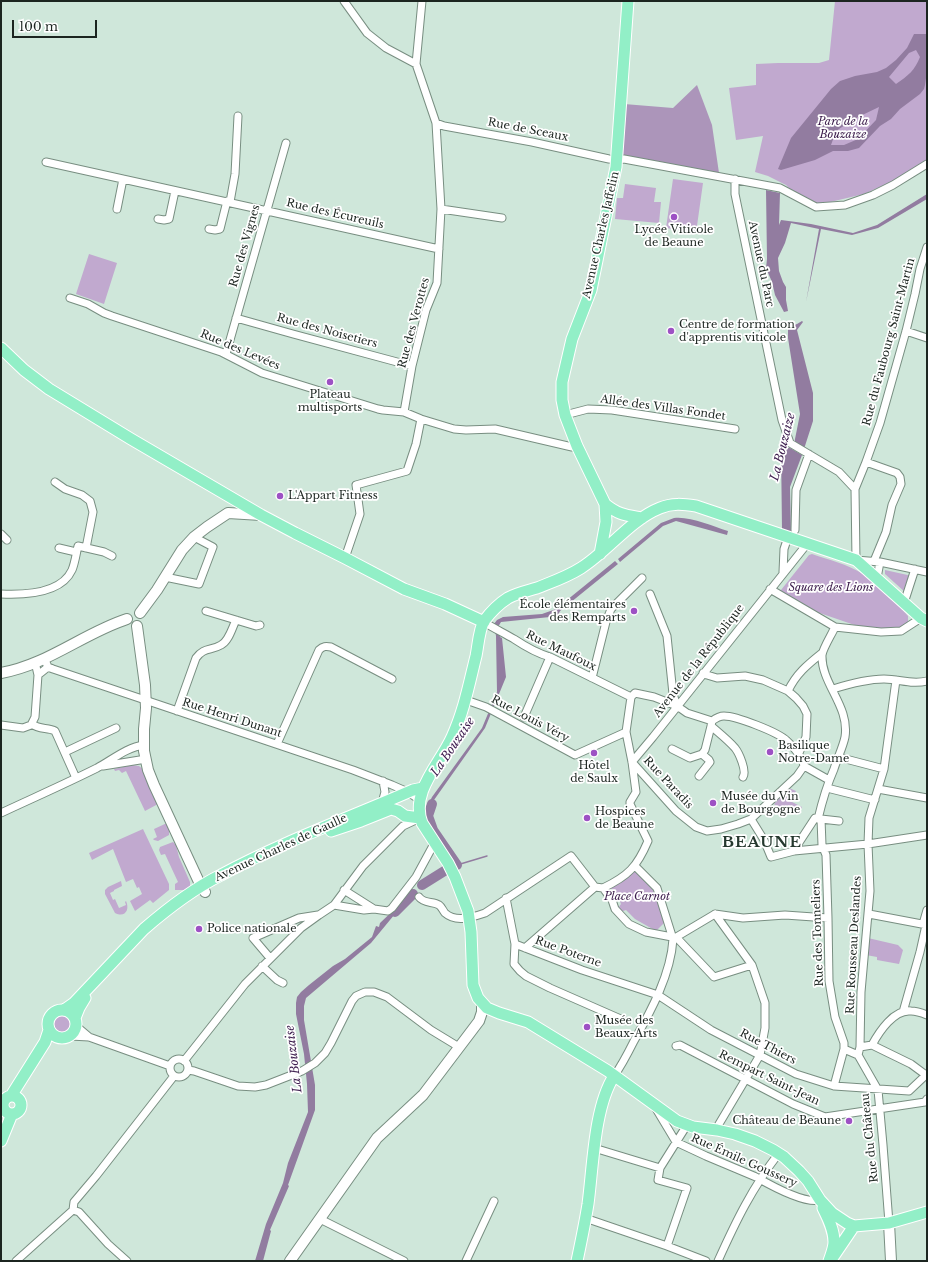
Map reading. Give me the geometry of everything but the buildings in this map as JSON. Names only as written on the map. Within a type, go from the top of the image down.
[{"type":"main road","name":"Avenue Charles Jaffelin","points":[[605,504],[577,446],[565,416],[562,400],[562,382],[572,339],[591,290],[616,167],[628,1]]},
{"type":"main road","points":[[3,353],[49,389],[261,515],[404,589],[445,604],[484,622]]},
{"type":"main road","points":[[140,613],[157,590],[182,550],[194,537],[228,513],[236,500]]},
{"type":"main road","points":[[605,504],[614,511],[623,515],[642,518]]},
{"type":"main road","points":[[600,554],[606,522],[605,504]]},
{"type":"main road","points":[[924,620],[856,560],[807,544],[791,534],[688,505],[678,504],[660,508],[642,518],[585,565],[568,575],[509,598],[502,603],[484,622],[466,700],[452,738],[423,788],[420,800],[420,818],[448,863],[455,877],[469,915],[473,985],[475,993],[482,1004],[487,1008],[528,1022],[614,1076],[677,1122],[718,1130],[755,1141],[779,1153],[790,1161],[804,1176],[820,1200],[832,1213],[854,1226],[889,1223],[927,1212]]},
{"type":"main road","points":[[228,513],[261,515]]},
{"type":"main road","points":[[1,672],[19,669],[42,662],[109,626],[127,619],[132,611],[140,613],[142,616],[140,624],[137,626]]},
{"type":"main road","points":[[127,619],[128,623],[137,626]]},
{"type":"main road","points":[[137,626],[146,700],[144,745],[148,770],[203,889]]},
{"type":"main road","name":"Avenue Charles de Gaulle","points":[[64,1010],[74,1003],[144,929],[156,919],[203,889],[298,842],[361,821],[384,807],[394,798],[423,788]]},
{"type":"main road","points":[[384,807],[394,809],[405,816],[420,818]]},
{"type":"main road","name":"Avenue Charles de Gaulle","points":[[75,1022],[79,1008],[88,995],[134,946],[220,875],[320,828],[384,807]]},
{"type":"main road","points":[[290,1261],[377,1138],[423,1094],[479,1021],[482,1012],[482,1004]]},
{"type":"main road","points":[[1,1124],[9,1104],[45,1042],[49,1030],[48,1022],[50,1017],[56,1011],[64,1010],[71,1014],[75,1022],[74,1031],[50,1046],[22,1091],[9,1104],[1,1141]]},
{"type":"main road","points":[[479,1021],[499,1013]]},
{"type":"main road","points":[[49,1030],[52,1034],[65,1037]]},
{"type":"main road","points":[[577,1261],[585,1218],[594,1148],[602,1108],[609,1085],[614,1076]]},
{"type":"main road","points":[[820,1200],[834,1238],[830,1261]]},
{"type":"main road","points":[[889,1223],[891,1261]]},
{"type":"main road","points":[[830,1261],[854,1226]]},
{"type":"street","points":[[344,1],[367,33],[386,48],[416,64],[422,1]]},
{"type":"street","name":"Rue des Verottes","points":[[404,412],[412,366],[426,310],[437,283],[441,209],[436,123],[416,64]]},
{"type":"street","points":[[209,229],[218,230],[221,227],[228,202],[235,174],[238,116]]},
{"type":"street","name":"Rue de Sceaux","points":[[436,123],[444,126],[532,142],[617,160]]},
{"type":"street","name":"Rue des Vignes","points":[[226,354],[286,143]]},
{"type":"street","points":[[617,160],[624,159],[780,188],[816,207],[845,205],[893,185],[927,164]]},
{"type":"street","name":"Rue des Écureuils","points":[[46,162],[439,249]]},
{"type":"street","points":[[117,209],[123,179]]},
{"type":"street","name":"Avenue du Parc","points":[[735,179],[735,194],[782,420],[790,443],[840,472],[855,489]]},
{"type":"street","points":[[158,219],[169,219],[175,191]]},
{"type":"street","points":[[441,209],[502,218]]},
{"type":"street","name":"Rue du Faubourg Saint-Martin","points":[[856,560],[855,489],[880,422],[906,331],[920,269],[927,247]]},
{"type":"street","name":"Rue des Levées","points":[[70,298],[88,304],[112,316],[226,354],[262,373],[383,410],[404,412]]},
{"type":"street","name":"Rue des Noisetiers","points":[[236,318],[412,366]]},
{"type":"street","points":[[906,331],[927,338]]},
{"type":"street","name":"Allée des Villas Fondet","points":[[565,416],[588,409],[612,410],[735,429]]},
{"type":"street","points":[[404,412],[454,429],[495,429],[567,446],[577,446]]},
{"type":"street","points":[[345,558],[360,514],[356,485],[407,471],[422,419]]},
{"type":"street","points":[[783,573],[784,549],[791,534],[796,490],[809,454]]},
{"type":"street","points":[[866,462],[897,473],[900,477],[901,484],[892,505],[877,562],[877,578]]},
{"type":"street","points":[[54,482],[65,489],[82,495],[90,501],[93,512],[86,548]]},
{"type":"street","points":[[1,534],[7,540]]},
{"type":"street","points":[[165,577],[199,584],[213,547],[194,537]]},
{"type":"street","name":"Avenue de la République","points":[[632,762],[654,737],[677,706],[807,544]]},
{"type":"street","points":[[1,594],[26,594],[50,589],[59,585],[66,579],[72,570],[78,546],[104,552],[112,556]]},
{"type":"street","points":[[59,548],[76,552]]},
{"type":"street","points":[[856,560],[877,562],[927,572]]},
{"type":"street","points":[[904,603],[915,570]]},
{"type":"street","points":[[592,678],[606,622],[612,609],[642,578]]},
{"type":"street","points":[[770,589],[835,627],[881,632],[901,632],[924,620]]},
{"type":"street","points":[[650,594],[667,636],[673,694],[677,706]]},
{"type":"street","points":[[206,611],[256,626],[260,625]]},
{"type":"street","points":[[177,711],[196,658],[206,649],[217,647],[225,642],[236,620]]},
{"type":"street","name":"Rue Maufoux","points":[[484,622],[521,645],[550,657],[631,697]]},
{"type":"street","points":[[788,691],[792,682],[805,666],[822,653],[835,627]]},
{"type":"street","points":[[277,744],[297,698],[322,647],[331,647],[392,679]]},
{"type":"street","points":[[820,819],[829,780],[845,737],[845,720],[840,703],[832,689],[823,666],[822,653]]},
{"type":"street","points":[[524,717],[550,657]]},
{"type":"street","points":[[1,725],[23,728],[32,724],[36,717],[38,675],[42,662]]},
{"type":"street","points":[[38,675],[42,662]]},
{"type":"street","name":"Rue Henri Dunant","points":[[42,662],[78,678],[343,766],[397,787],[420,800]]},
{"type":"street","points":[[704,673],[717,678],[745,676],[763,680],[788,691],[803,706],[807,714],[806,737],[798,754]]},
{"type":"street","points":[[832,689],[853,682],[885,679],[918,683],[927,681]]},
{"type":"street","name":"Rue Rousseau Deslandes","points":[[858,1055],[860,1047],[861,992],[870,891],[868,844],[869,818],[884,768],[896,680]]},
{"type":"street","points":[[419,897],[422,900],[440,905],[445,913],[457,918],[484,913],[571,856],[594,887],[603,888],[615,882],[635,866],[648,841],[644,830],[630,804],[636,792],[626,732],[631,697],[635,692],[654,697],[677,706],[686,713],[712,723],[736,748],[744,769],[745,774],[743,777]]},
{"type":"street","name":"Rue Louis Véry","points":[[466,700],[486,707],[575,755],[626,732]]},
{"type":"street","points":[[672,749],[690,758],[702,754],[705,750],[712,723],[717,717],[724,716],[752,723],[786,740],[798,754],[804,766],[829,780]]},
{"type":"street","points":[[32,724],[38,728],[52,729],[56,731],[76,778]]},
{"type":"street","points":[[65,752],[116,728]]},
{"type":"street","points":[[1,813],[99,767],[133,748],[144,745]]},
{"type":"street","points":[[699,776],[710,762],[702,754]]},
{"type":"street","points":[[838,757],[884,768]]},
{"type":"street","points":[[99,767],[146,759]]},
{"type":"street","name":"Rue Paradis","points":[[632,762],[676,811],[696,827],[708,831],[721,829],[751,819],[797,776],[804,766]]},
{"type":"street","points":[[383,781],[385,792],[384,807]]},
{"type":"street","points":[[394,798],[397,787]]},
{"type":"street","points":[[827,788],[875,800]]},
{"type":"street","points":[[878,789],[927,798]]},
{"type":"street","points":[[184,1061],[239,991],[262,966],[301,928],[334,905],[363,866],[403,826],[420,818]]},
{"type":"street","points":[[794,851],[816,818],[839,820]]},
{"type":"street","points":[[751,819],[764,840],[771,857],[794,851],[868,844],[927,835]]},
{"type":"street","name":"Rue des Tonneliers","points":[[820,819],[823,849],[826,855],[829,981],[835,1017],[844,1043],[844,1049],[834,1086]]},
{"type":"street","points":[[334,905],[364,910],[388,910],[392,908],[416,877],[435,842]]},
{"type":"street","points":[[635,866],[657,888],[674,938],[714,977],[752,965]]},
{"type":"street","points":[[525,948],[594,887]]},
{"type":"street","points":[[603,888],[612,900],[615,909],[630,924],[646,932],[674,938],[715,914],[743,918],[785,915],[828,918]]},
{"type":"street","points":[[344,890],[374,909]]},
{"type":"street","points":[[506,898],[515,944],[514,964],[520,971],[526,976],[623,1020]]},
{"type":"street","points":[[903,1012],[924,952],[927,910]]},
{"type":"street","points":[[270,958],[253,938],[300,918],[319,914]]},
{"type":"street","points":[[715,914],[752,965],[765,1003],[766,1028],[760,1055],[719,1124],[718,1130]]},
{"type":"street","points":[[868,914],[925,925]]},
{"type":"street","points":[[614,1076],[633,1044],[658,995],[671,957],[674,938]]},
{"type":"street","name":"Rue Poterne","points":[[515,944],[582,970],[658,995]]},
{"type":"street","points":[[262,966],[277,980],[283,983]]},
{"type":"street","points":[[188,1070],[245,1087],[266,1085],[302,1071],[315,1063],[325,1053],[352,1001],[356,996],[365,992],[374,992],[387,997],[431,1030],[459,1047]]},
{"type":"street","name":"Rue Thiers","points":[[658,995],[712,1030],[796,1074],[834,1086],[909,1091],[927,1075]]},
{"type":"street","points":[[872,1045],[878,1033],[888,1022],[903,1012],[910,1011],[927,1015]]},
{"type":"street","points":[[75,1022],[89,1037]]},
{"type":"street","points":[[65,1037],[89,1037],[170,1066]]},
{"type":"street","name":"Rempart Saint-Jean","points":[[676,1046],[680,1045],[793,1104],[825,1117],[924,1102],[927,1099]]},
{"type":"street","points":[[860,1047],[872,1045],[911,1064],[927,1075]]},
{"type":"street","points":[[844,1049],[858,1055]]},
{"type":"street","name":"Rue du Château","points":[[858,1055],[878,1090],[889,1223]]},
{"type":"street","points":[[176,1060],[184,1061],[187,1064],[188,1070],[186,1074],[178,1077],[174,1076],[171,1072],[170,1066],[172,1062],[176,1060]]},
{"type":"street","points":[[16,1261],[73,1210],[74,1202],[174,1076]]},
{"type":"street","name":"Rue Émile Goussery","points":[[654,1106],[676,1142],[802,1198],[815,1201],[820,1200]]},
{"type":"street","points":[[667,1246],[687,1188],[658,1180],[660,1168],[687,1125]]},
{"type":"street","points":[[594,1148],[660,1168]]},
{"type":"street","points":[[718,1261],[744,1206],[760,1179],[779,1153]]},
{"type":"street","points":[[466,1261],[494,1201]]},
{"type":"street","points":[[73,1210],[79,1212],[108,1244],[127,1261]]},
{"type":"street","points":[[585,1218],[706,1261]]},
{"type":"street","points":[[320,1219],[404,1261]]},
{"type":"green space","name":"Parc de la Bouzaize","points":[[835,1],[927,1],[927,160],[891,182],[864,194],[826,203],[814,203],[791,190],[786,185],[768,176],[755,172],[763,136],[736,140],[729,88],[756,85],[756,64],[819,63],[829,60]]},
{"type":"green space","points":[[673,179],[703,183],[696,233],[666,228]]},
{"type":"green space","points":[[625,184],[656,188],[654,202],[661,202],[659,223],[615,219],[617,198],[623,198]]},
{"type":"green space","points":[[89,254],[117,263],[104,304],[76,294]]},
{"type":"green space","name":"Square des Lions","points":[[812,554],[838,562],[869,578],[908,616],[908,623],[896,629],[869,630],[808,609],[781,592],[781,590],[809,555]]},
{"type":"green space","points":[[885,570],[912,576],[906,593],[885,574]]},
{"type":"green space","points":[[132,765],[139,766],[144,770],[158,804],[145,811],[126,771],[122,773],[119,770],[115,771],[114,769]]},
{"type":"green space","points":[[789,788],[796,791],[790,801],[802,807],[799,813],[792,808],[786,814],[782,809],[780,810],[774,804]]},
{"type":"green space","points":[[167,823],[169,835],[158,841],[154,840],[153,839],[157,837],[154,829]]},
{"type":"green space","points":[[143,829],[169,884],[169,890],[153,903],[150,900],[135,911],[130,901],[142,894],[139,887],[137,888],[133,879],[126,882],[113,849],[92,860],[89,853]]},
{"type":"green space","points":[[173,842],[176,845],[179,857],[190,882],[190,888],[188,890],[175,890],[175,884],[178,882],[165,854],[161,855],[159,850],[160,847]]},
{"type":"green space","name":"Place Carnot","points":[[636,869],[656,894],[665,922],[656,931],[635,919],[626,910],[620,912],[618,908],[621,904],[611,888]]},
{"type":"green space","points":[[121,881],[122,886],[110,893],[113,900],[115,899],[119,908],[126,905],[126,901],[127,910],[124,914],[115,913],[105,894],[105,890],[108,887]]},
{"type":"green space","points":[[868,938],[898,945],[903,950],[899,964],[877,960],[877,957],[866,955]]},
{"type":"green space","points":[[62,1014],[69,1017],[72,1024],[69,1031],[62,1034],[55,1031],[52,1024],[55,1017]]},
{"type":"shaded area","points":[[914,34],[927,34],[927,71],[924,89],[920,94],[900,109],[891,119],[880,126],[859,148],[848,151],[833,151],[815,160],[781,170],[778,169],[791,138],[831,89],[840,81],[855,76],[877,72],[886,68],[907,48]],"holes":[[[916,50],[920,57],[916,66],[908,75],[896,84],[889,77],[909,53]],[[879,107],[876,120],[858,139],[844,145],[831,145],[836,131],[854,119]]]},
{"type":"shaded area","points":[[697,85],[712,125],[719,173],[620,155],[624,104],[673,108]]},
{"type":"shaded area","points":[[766,190],[780,193],[779,225],[781,220],[811,224],[853,233],[877,225],[927,194],[927,199],[878,228],[852,235],[821,229],[806,302],[819,229],[791,223],[785,243],[778,258],[779,271],[786,287],[788,311],[784,312],[775,295],[772,282],[766,268]]},
{"type":"shaded area","points":[[802,321],[803,322],[797,330],[813,393],[813,421],[804,449],[794,444],[800,414],[788,338],[788,325],[793,323],[794,325]]},
{"type":"shaded area","points":[[781,447],[790,448],[802,455],[790,487],[791,533],[782,530]]},
{"type":"shaded area","points":[[674,518],[687,518],[701,522],[728,531],[727,535],[676,521],[663,526],[620,562],[618,559],[661,523]]},
{"type":"shaded area","points":[[615,561],[618,564],[560,611],[554,618],[550,617],[501,622],[498,627],[500,637],[502,638],[506,677],[485,728],[434,800],[430,815],[427,816],[428,805],[432,797],[482,728],[497,692],[496,636],[494,624],[497,620],[503,617],[542,614],[556,609]]},
{"type":"shaded area","points":[[401,903],[404,903],[371,943],[306,998],[304,1006],[304,1020],[315,1085],[315,1110],[288,1185],[289,1186],[270,1230],[263,1261],[255,1261],[266,1224],[283,1183],[288,1163],[308,1112],[304,1054],[296,1014],[297,997],[309,985],[372,937],[376,926],[379,927],[380,923]]},
{"type":"waterway","name":"La Bouzaise","points":[[422,885],[457,865],[433,830],[428,816],[432,804]]},
{"type":"waterway","points":[[457,865],[487,856]]},
{"type":"waterway","name":"La Bouzaise","points":[[395,912],[413,894]]},
{"type":"place","name":"Lycée Viticole de Beaune","points":[[674,217]]},
{"type":"place","name":"Centre de formation d'apprentis viticole","points":[[671,331]]},
{"type":"place","name":"Plateau multisports","points":[[330,382]]},
{"type":"place","name":"L'Appart Fitness","points":[[280,496]]},
{"type":"place","name":"École élémentaires des Remparts","points":[[634,611]]},
{"type":"place","name":"Basilique Notre-Dame","points":[[770,752]]},
{"type":"place","name":"Hôtel de Saulx","points":[[594,753]]},
{"type":"place","name":"Musée du Vin de Bourgogne","points":[[713,803]]},
{"type":"place","name":"Hospices de Beaune","points":[[587,818]]},
{"type":"place","name":"Police nationale","points":[[199,929]]},
{"type":"place","name":"Musée des Beaux-Arts","points":[[587,1027]]},
{"type":"place","name":"Château de Beaune","points":[[849,1121]]},
{"type":"district","name":"BEAUNE","points":[[762,843]]},
{"type":"water label","name":"La Bouzaize","points":[[783,447]]}]
